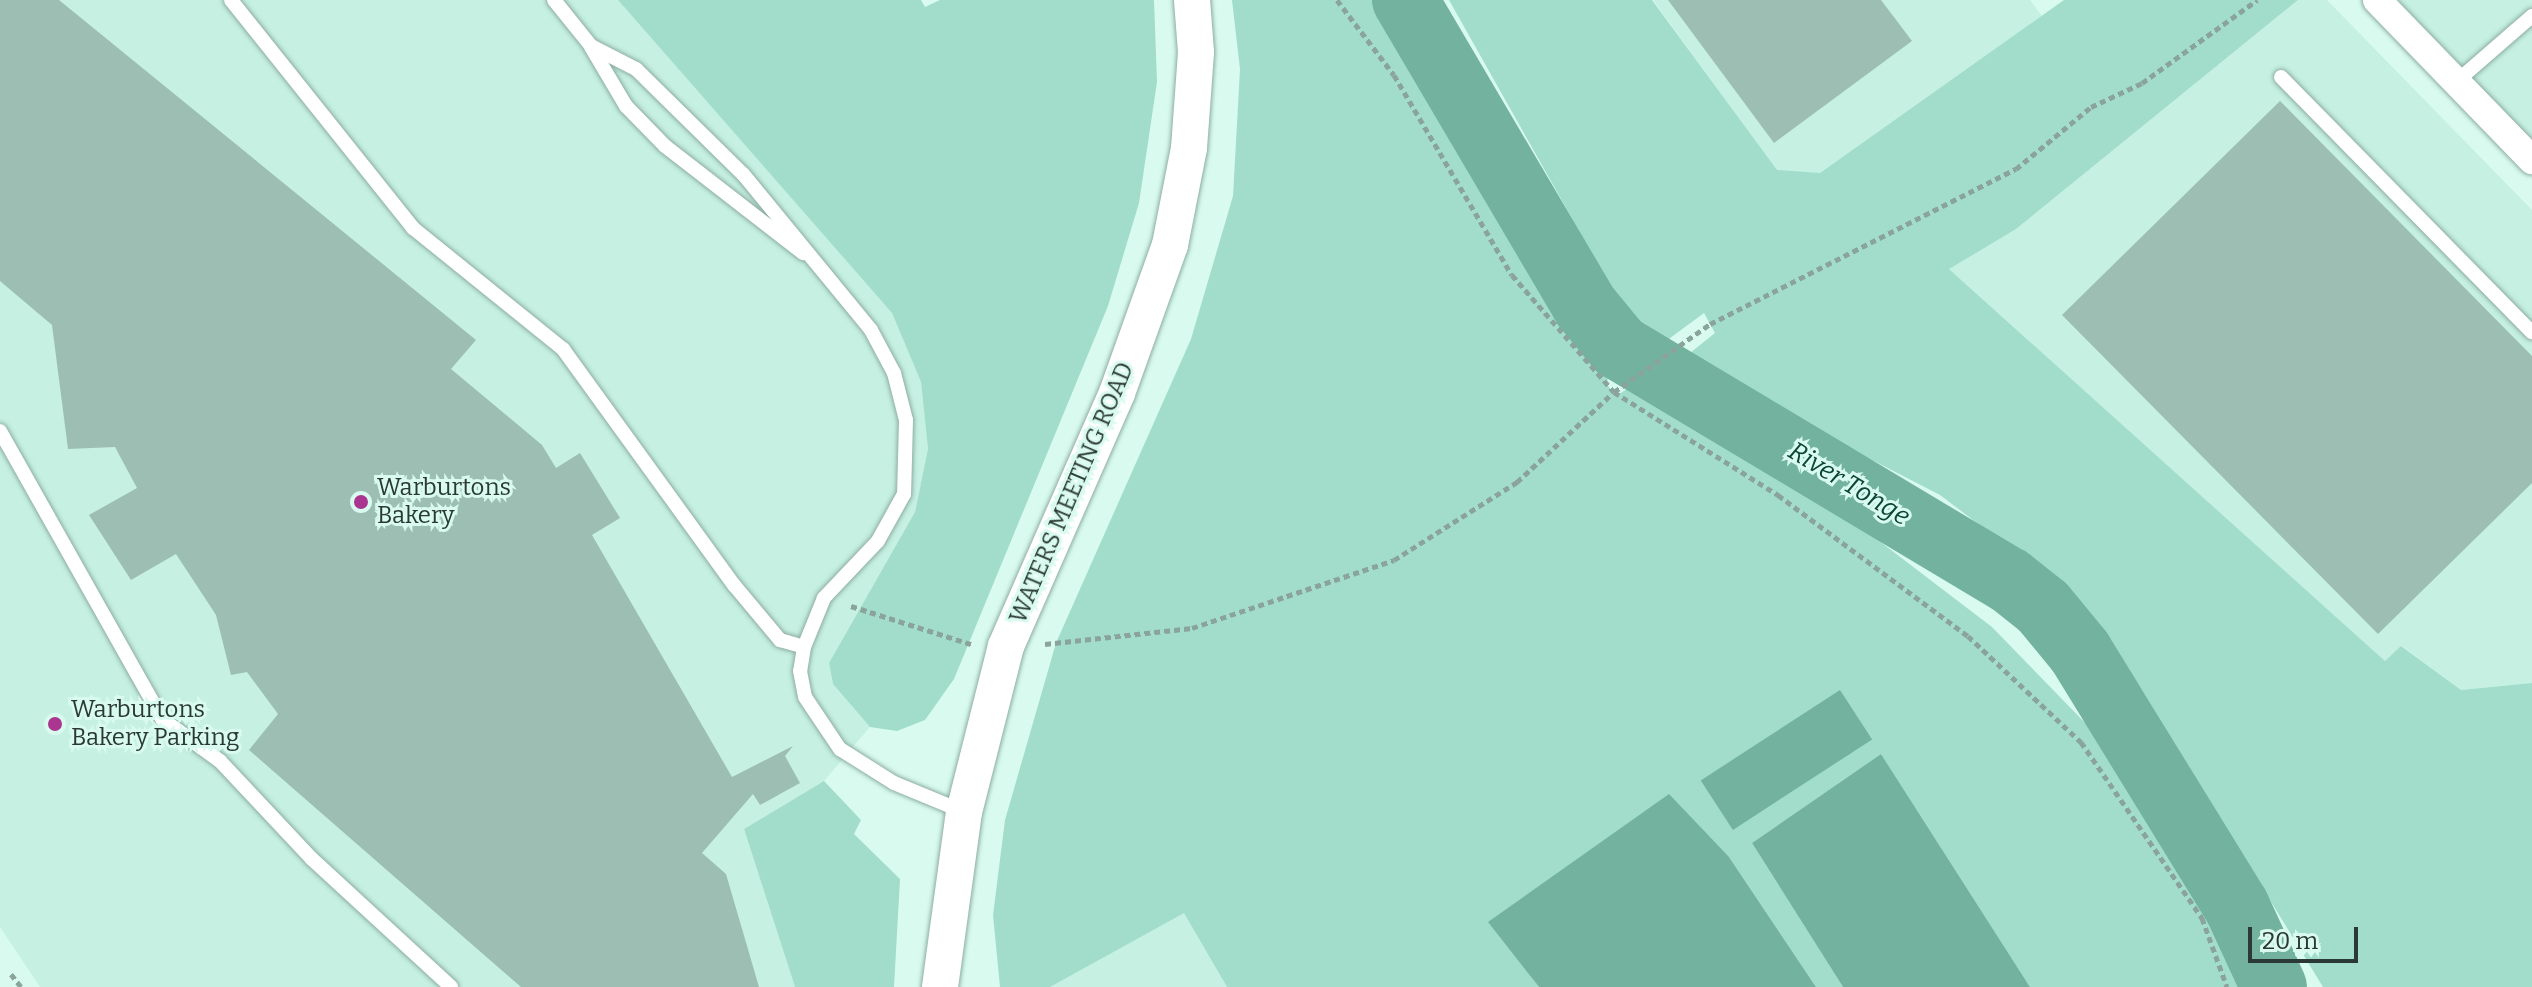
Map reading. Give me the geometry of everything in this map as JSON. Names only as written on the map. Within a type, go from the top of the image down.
[{"type":"street","name":"WATERS MEETING ROAD","points":[[940,987],[990,646],[1117,393],[1170,245],[1189,148],[1196,52],[1192,0]]},
{"type":"street","points":[[2377,0],[2532,160]]},
{"type":"lane","points":[[231,0],[413,228],[563,349],[734,585],[780,640],[804,647]]},
{"type":"lane","points":[[554,0],[591,46],[626,106],[665,146],[821,266]]},
{"type":"lane","points":[[2456,82],[2532,16]]},
{"type":"lane","points":[[591,46],[636,69],[674,104],[821,266],[884,351],[906,420],[904,494],[894,517],[824,598],[804,647],[800,671],[805,697],[840,749],[894,783],[964,812]]},
{"type":"lane","points":[[2281,77],[2532,332]]},
{"type":"lane","points":[[0,431],[162,719],[220,761],[312,859],[451,987]]},
{"type":"path","points":[[1337,0],[1394,75],[1512,275],[1614,392],[1778,495],[1968,636],[2081,742],[2202,918],[2227,987]]},
{"type":"path","points":[[824,598],[990,646],[1192,628],[1394,560],[1517,482],[1614,392],[1710,324],[2016,169],[2091,107],[2142,83],[2257,0]]},
{"type":"path","points":[[11,974],[21,987]]},
{"type":"shaded area","points":[[0,0],[618,0],[892,313],[921,382],[928,449],[915,512],[829,663],[833,684],[870,727],[824,781],[744,829],[795,987],[40,987],[0,927]]},
{"type":"shaded area","points":[[618,0],[921,0],[925,7],[940,0],[1154,0],[1157,82],[1139,203],[1108,306],[954,679],[925,720],[897,731],[870,727],[833,684],[829,663],[915,512],[928,449],[921,382],[892,313]]},
{"type":"shaded area","points":[[1232,0],[1379,0],[1562,309],[1616,373],[1605,382],[1616,396],[1633,385],[1815,492],[1992,627],[2093,731],[2209,915],[2240,987],[2030,987],[1881,754],[1752,843],[1843,987],[1816,987],[1729,857],[1489,922],[1539,987],[1227,987],[1184,913],[1050,987],[1000,987],[993,915],[1005,820],[1056,643],[1191,339],[1233,196],[1240,69]]},
{"type":"shaded area","points":[[1449,0],[1652,0],[1777,170],[1820,173],[2064,0],[2298,0],[2016,229],[1949,269],[2385,661],[2401,646],[2461,690],[2532,683],[2532,987],[2323,987],[2142,690],[2063,588],[1940,495],[1680,361],[1715,333],[1704,313],[1662,344],[1619,302]]},
{"type":"shaded area","points":[[1653,0],[2030,0],[2042,16],[1820,173],[1777,171]]},
{"type":"shaded area","points":[[2298,0],[2327,0],[2532,210],[2532,683],[2461,690],[2402,646],[2385,661],[1948,268],[2016,229]]},
{"type":"shaded area","points":[[2397,0],[2532,0],[2532,145]]},
{"type":"shaded area","points":[[1840,690],[1872,739],[1733,830],[1701,780]]},
{"type":"shaded area","points":[[1881,754],[2030,987],[1843,987],[1752,843]]},
{"type":"shaded area","points":[[824,781],[861,820],[854,834],[900,879],[894,987],[795,987],[744,829]]},
{"type":"shaded area","points":[[1669,794],[1729,857],[1816,987],[1539,987],[1488,922]]},
{"type":"shaded area","points":[[1184,912],[1227,987],[1050,987]]},
{"type":"building","name":"Warburtons Bakery","points":[[0,0],[59,0],[476,340],[451,369],[542,445],[556,468],[580,453],[620,518],[592,535],[732,777],[793,746],[785,756],[800,783],[760,805],[753,794],[702,853],[726,874],[759,987],[521,987],[249,750],[278,714],[247,672],[231,675],[216,615],[176,554],[131,580],[89,515],[137,488],[115,447],[68,449],[52,325],[0,281]]},
{"type":"building","points":[[1668,0],[1881,0],[1912,41],[1774,143]]},
{"type":"building","points":[[2280,101],[2532,356],[2532,483],[2378,634],[2062,315]]},
{"type":"waterway","name":"River Tonge","points":[[1405,0],[1586,307],[1619,347],[2009,580],[2043,607],[2080,652],[2237,907],[2274,987]]},
{"type":"place","name":"Warburtons Bakery","points":[[361,502]]},
{"type":"place","name":"Warburtons Bakery Parking","points":[[55,724]]}]
